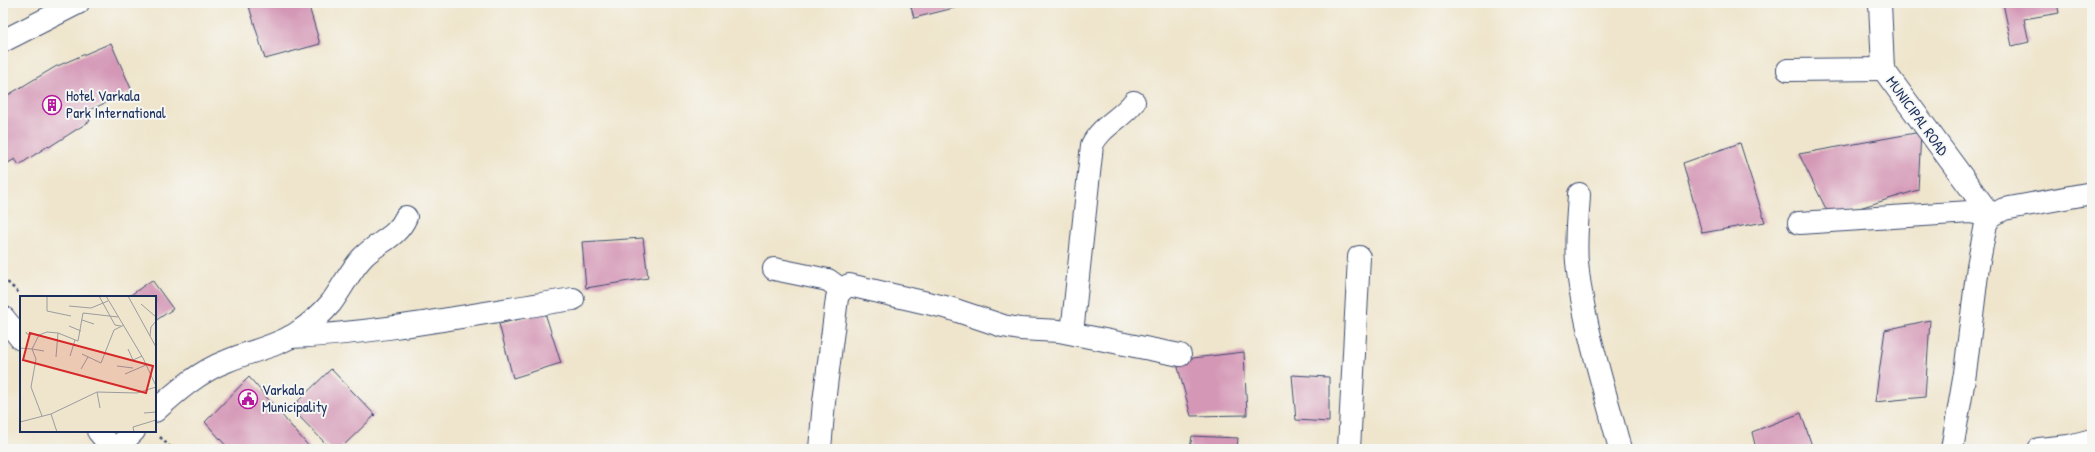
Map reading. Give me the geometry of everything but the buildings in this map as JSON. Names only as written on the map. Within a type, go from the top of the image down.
[{"type":"street","points":[[3,41],[78,3]]},
{"type":"street","name":"MUNICIPAL ROAD","points":[[1880,3],[1883,69],[1991,216]]},
{"type":"street","points":[[1788,70],[1883,69]]},
{"type":"street","points":[[1072,333],[1092,145],[1102,130],[1120,117],[1134,102]]},
{"type":"street","points":[[1952,449],[1965,373],[1979,259],[1986,224],[1991,216],[2004,209],[2092,193]]},
{"type":"street","points":[[1579,194],[1577,260],[1580,282],[1589,327],[1620,449]]},
{"type":"street","points":[[1800,223],[1970,212],[1991,216]]},
{"type":"street","points":[[156,410],[188,383],[210,369],[225,361],[290,337],[318,317],[332,301],[362,258],[370,250],[394,235],[406,217]]},
{"type":"street","points":[[1349,449],[1359,256]]},
{"type":"street","points":[[774,269],[833,282],[842,290]]},
{"type":"street","points":[[820,449],[824,402],[837,298],[842,290],[852,285],[949,308],[1003,326],[1072,333],[1180,355]]},
{"type":"street","points":[[290,337],[337,335],[385,330],[572,299]]},
{"type":"street","points":[[3,317],[20,338]]},
{"type":"street","points":[[99,432],[114,449],[133,432]]},
{"type":"street","points":[[2040,449],[2068,446],[2092,440]]},
{"type":"path","points":[[3,278],[21,296]]},
{"type":"path","points":[[159,436],[172,449]]},
{"type":"place","name":"Hotel Varkala Park International","points":[[52,105]]},
{"type":"place","name":"Varkala Municipality","points":[[248,399]]}]
